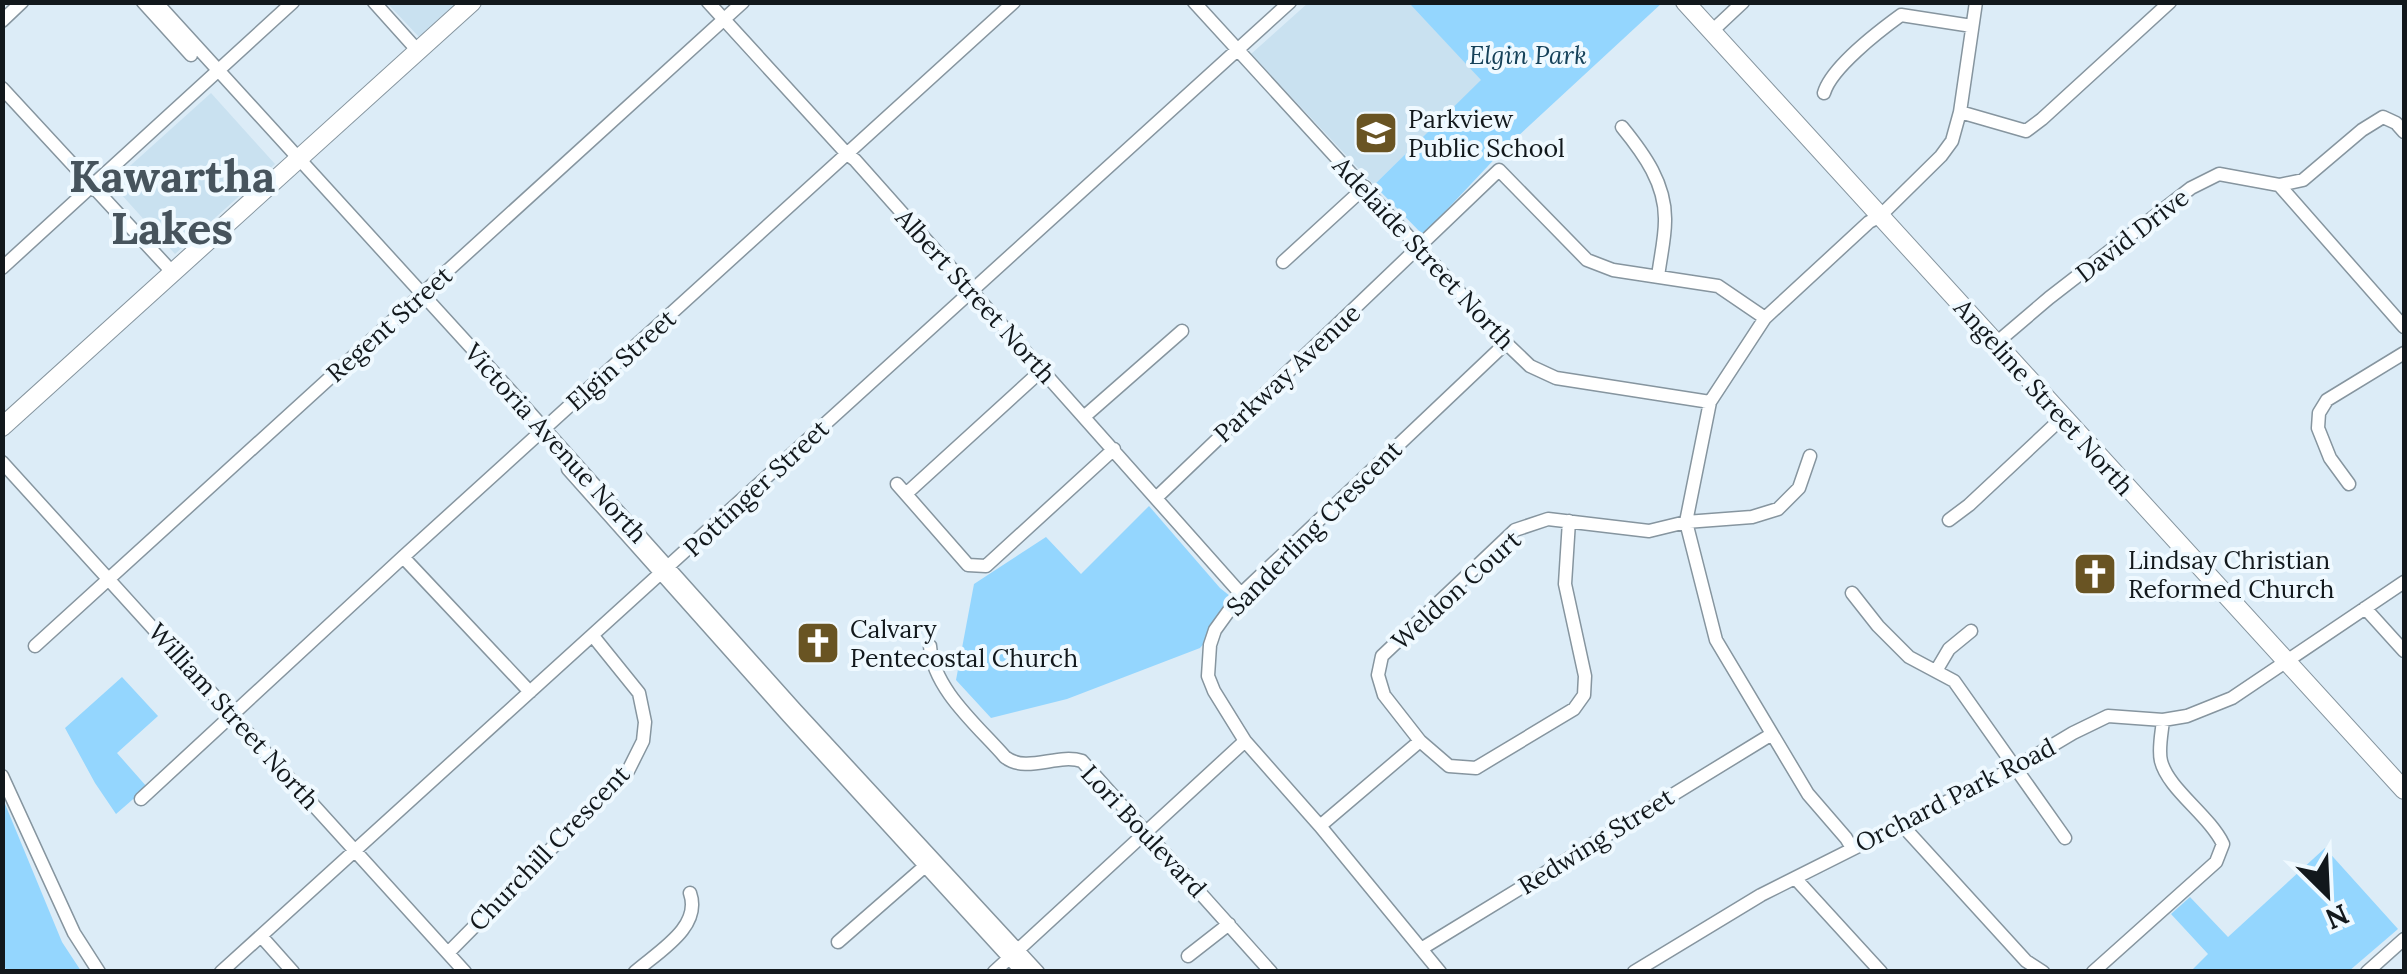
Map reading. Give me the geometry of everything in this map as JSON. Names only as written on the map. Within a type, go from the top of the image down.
[{"type":"main road","points":[[2,427],[472,2]]},
{"type":"main road","name":"Angeline Street North","points":[[1685,2],[2404,790]]},
{"type":"street","points":[[2,21],[22,2]]},
{"type":"street","points":[[2,268],[293,2]]},
{"type":"street","points":[[374,2],[418,51]]},
{"type":"street","name":"Albert Street North","points":[[708,2],[855,160],[1241,594]]},
{"type":"street","name":"Regent Street","points":[[35,646],[743,2]]},
{"type":"street","name":"Elgin Street","points":[[141,799],[1014,2]]},
{"type":"street","name":"Adelaide Street North","points":[[1194,2],[1530,366],[1556,378],[1710,402]]},
{"type":"street","name":"Pottinger Street","points":[[221,972],[1290,2]]},
{"type":"street","points":[[1711,32],[1743,2]]},
{"type":"street","points":[[1852,848],[1808,794],[1716,640],[1686,522],[1710,402],[1765,318],[1879,216],[1952,141],[1976,2]]},
{"type":"street","points":[[1960,112],[2026,131],[2170,2]]},
{"type":"street","name":"Victoria Avenue North","points":[[152,5],[485,368],[826,750],[1014,954],[1038,972]]},
{"type":"street","points":[[1824,93],[1827,81],[1875,34],[1901,15],[1972,26]]},
{"type":"street","points":[[2,88],[173,273]]},
{"type":"street","points":[[2404,132],[2383,117],[2303,180],[2279,185],[2404,327]]},
{"type":"street","points":[[1622,127],[1644,154],[1660,187],[1666,218],[1658,277],[1718,286],[1765,318]]},
{"type":"street","name":"Parkway Avenue","points":[[1156,498],[1499,170],[1587,260],[1613,270],[1658,277]]},
{"type":"street","name":"David Drive","points":[[1995,344],[2191,188],[2219,174],[2279,185]]},
{"type":"street","points":[[1283,262],[1365,187]]},
{"type":"street","points":[[1084,416],[1182,330]]},
{"type":"street","name":"Sanderling Crescent","points":[[1440,972],[1246,742],[1208,676],[1210,645],[1215,630],[1241,594],[1506,344]]},
{"type":"street","points":[[2349,484],[2330,458],[2318,428],[2318,413],[2327,400],[2404,353]]},
{"type":"street","points":[[1042,370],[902,489],[968,565],[986,566],[1114,449]]},
{"type":"street","points":[[1950,520],[2062,418]]},
{"type":"street","name":"Weldon Court","points":[[1568,520],[1565,584],[1585,676],[1584,695],[1574,709],[1476,768],[1448,766],[1420,741],[1384,695],[1378,675],[1382,656],[1515,530],[1548,519],[1568,520],[1650,532],[1686,522],[1752,517],[1778,509],[1799,488],[1810,456]]},
{"type":"street","name":"William Street North","points":[[2,462],[464,972]]},
{"type":"street","points":[[403,557],[530,692]]},
{"type":"street","name":"Orchard Park Road","points":[[1634,972],[1762,895],[2016,767],[2108,716],[2163,720],[2187,716],[2232,698],[2404,582]]},
{"type":"street","points":[[1852,593],[1909,657],[1954,681],[2066,838]]},
{"type":"street","points":[[2365,608],[2404,651]]},
{"type":"street","points":[[1936,671],[1949,649],[1971,630]]},
{"type":"street","name":"Churchill Crescent","points":[[448,953],[628,771],[643,740],[645,722],[639,693],[593,636]]},
{"type":"street","name":"Lori Boulevard","points":[[930,646],[931,659],[944,686],[1014,764],[1052,759],[1082,761],[1271,972]]},
{"type":"street","points":[[2093,972],[2216,862],[2224,844],[2170,779],[2160,759],[2163,720]]},
{"type":"street","name":"Redwing Street","points":[[1421,949],[1772,734]]},
{"type":"street","points":[[1320,826],[1420,741]]},
{"type":"street","points":[[994,972],[1246,742]]},
{"type":"street","points":[[2,776],[74,933],[100,972]]},
{"type":"street","points":[[1901,824],[2026,961],[2043,972]]},
{"type":"street","points":[[838,942],[930,861]]},
{"type":"street","points":[[1795,878],[1882,972]]},
{"type":"street","points":[[635,972],[689,924],[694,906],[690,893]]},
{"type":"street","points":[[1188,956],[1229,924]]},
{"type":"street","points":[[260,936],[293,972]]},
{"type":"street","points":[[2367,972],[2404,939]]},
{"type":"street","name":"Victoria Avenue North","points":[[1014,954],[1022,972]]},
{"type":"shaded area","points":[[387,3],[459,3],[420,38]]},
{"type":"shaded area","name":"Parkview Public School","points":[[1308,3],[1409,3],[1482,80],[1374,185],[1251,54]]},
{"type":"shaded area","points":[[211,93],[275,164],[175,254],[111,183]]},
{"type":"green space","name":"Elgin Park","points":[[1409,3],[1662,3],[1504,149],[1423,235],[1374,185],[1481,80]]},
{"type":"green space","points":[[1149,506],[1235,600],[1211,636],[1200,648],[1067,699],[991,718],[956,680],[974,584],[1046,537],[1081,574]]},
{"type":"green space","points":[[122,677],[158,716],[117,753],[147,787],[116,814],[65,728]]},
{"type":"green space","points":[[3,799],[62,942],[81,971],[7,971],[3,964]]},
{"type":"green space","points":[[2325,848],[2398,929],[2349,971],[2191,971],[2208,954],[2171,914],[2190,897],[2228,937]]},
{"type":"place","name":"Parkview Public School","points":[[1376,133]]},
{"type":"place","name":"Lindsay Christian Reformed Church","points":[[2095,574]]},
{"type":"place","name":"Calvary Pentecostal Church","points":[[818,643]]},
{"type":"district","name":"Kawartha Lakes","points":[[172,201]]}]
